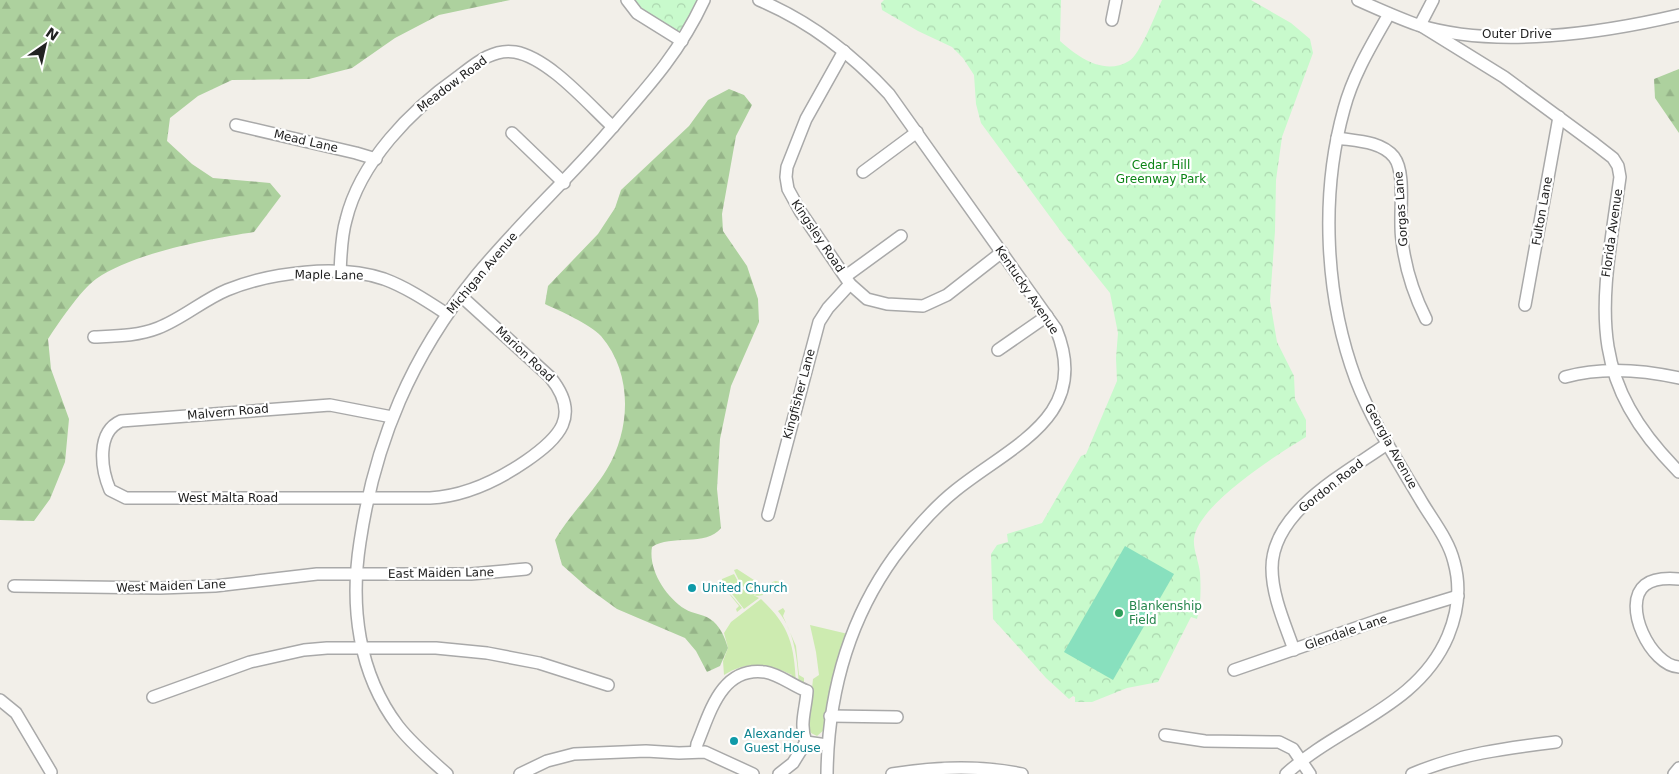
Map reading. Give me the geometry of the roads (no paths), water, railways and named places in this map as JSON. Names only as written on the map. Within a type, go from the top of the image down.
[{"type":"street","points":[[627,0],[637,13],[682,42]]},
{"type":"street","name":"Michigan Avenue","points":[[448,774],[407,736],[392,718],[365,664],[361,648],[357,606],[357,574],[367,497],[392,417],[419,357],[447,314],[483,268],[564,183],[649,88],[682,42],[704,0]]},
{"type":"street","name":"Kentucky Avenue","points":[[759,0],[809,25],[844,51],[889,94],[1046,316],[1062,344],[1066,361],[1064,384],[1056,407],[1037,430],[950,495],[920,524],[894,557],[875,587],[852,636],[836,687],[830,716],[827,774]]},
{"type":"street","points":[[1112,20],[1116,0]]},
{"type":"street","name":"Outer Drive","points":[[1358,0],[1420,25],[1466,33],[1521,36],[1618,28],[1679,15]]},
{"type":"street","points":[[1420,25],[1432,0]]},
{"type":"street","name":"Georgia Avenue","points":[[1286,774],[1301,761],[1342,733],[1385,709],[1414,686],[1448,636],[1458,596],[1456,567],[1450,549],[1388,444],[1356,379],[1343,335],[1332,267],[1330,215],[1337,138],[1354,80],[1389,14]]},
{"type":"street","name":"Florida Avenue","points":[[1420,25],[1463,50],[1559,117],[1613,158],[1618,166],[1620,178],[1603,309],[1608,355],[1612,371],[1640,425],[1664,457],[1679,472]]},
{"type":"street","points":[[1463,50],[1462,41],[1466,33]]},
{"type":"street","name":"Kingsley Road","points":[[844,51],[806,119],[787,167],[786,177],[788,189],[800,211],[848,280],[866,299],[887,304],[923,306],[947,295],[1002,252]]},
{"type":"street","name":"Meadow Road","points":[[340,272],[341,248],[348,213],[376,160],[409,116],[432,96],[494,53],[522,53],[540,61],[613,127]]},
{"type":"street","name":"Fulton Lane","points":[[1525,305],[1559,117]]},
{"type":"street","name":"Mead Lane","points":[[236,125],[356,153],[376,160]]},
{"type":"street","points":[[863,172],[917,132]]},
{"type":"street","points":[[512,133],[564,183]]},
{"type":"street","name":"Gorgas Lane","points":[[1337,138],[1377,145],[1388,151],[1397,163],[1400,176],[1400,225],[1404,256],[1426,320]]},
{"type":"street","name":"Kingfisher Lane","points":[[768,515],[818,322],[848,280],[901,236]]},
{"type":"street","name":"Maple Lane","points":[[94,337],[137,334],[156,329],[213,297],[260,280],[299,273],[340,272],[382,279],[399,286],[447,314]]},
{"type":"street","name":"Marion Road","points":[[461,296],[531,358],[560,388],[565,411],[562,425]]},
{"type":"street","points":[[998,350],[1046,316]]},
{"type":"street","points":[[1565,377],[1582,372],[1612,371],[1679,378]]},
{"type":"street","name":"Malvern Road","points":[[104,472],[106,434],[115,424],[121,421],[330,405],[392,417]]},
{"type":"street","name":"West Malta Road","points":[[104,472],[110,490],[126,498],[443,497],[479,488],[510,471],[552,442],[562,425]]},
{"type":"street","name":"Gordon Road","points":[[1294,650],[1274,583],[1272,567],[1276,543],[1292,517],[1306,503],[1388,444]]},
{"type":"street","name":"East Maiden Lane","points":[[357,574],[471,574],[526,569]]},
{"type":"street","name":"West Maiden Lane","points":[[14,586],[160,588],[215,586],[301,575],[357,574]]},
{"type":"street","points":[[1679,578],[1660,580],[1646,585],[1637,598],[1636,610],[1642,629],[1654,653],[1666,664],[1679,667]]},
{"type":"street","name":"Glendale Lane","points":[[1234,670],[1380,620],[1458,596]]},
{"type":"street","points":[[153,697],[275,655],[315,649],[451,649],[506,655],[539,663],[608,685]]},
{"type":"street","points":[[696,751],[697,744],[720,690],[731,680],[746,674],[764,672],[807,690],[801,727],[806,742]]},
{"type":"street","points":[[0,700],[16,713],[51,772]]},
{"type":"street","points":[[830,716],[897,717]]},
{"type":"street","points":[[1166,735],[1205,741],[1279,742],[1293,750],[1310,774]]},
{"type":"street","points":[[806,742],[827,745]]},
{"type":"street","points":[[779,774],[793,763],[806,742]]},
{"type":"street","points":[[1412,774],[1447,760],[1474,753],[1556,742]]},
{"type":"street","points":[[520,774],[547,760],[574,754],[636,751],[706,752],[753,774]]},
{"type":"street","points":[[892,774],[954,768],[1021,774]]},
{"type":"street","points":[[1674,774],[1679,768]]},
{"type":"place","name":"United Church","points":[[692,588]]},
{"type":"place","name":"Blankenship Field","points":[[1119,613]]},
{"type":"place","name":"Alexander Guest House","points":[[734,741]]},
{"type":"park label","name":"Cedar Hill Greenway Park","points":[[1161,172]]}]
